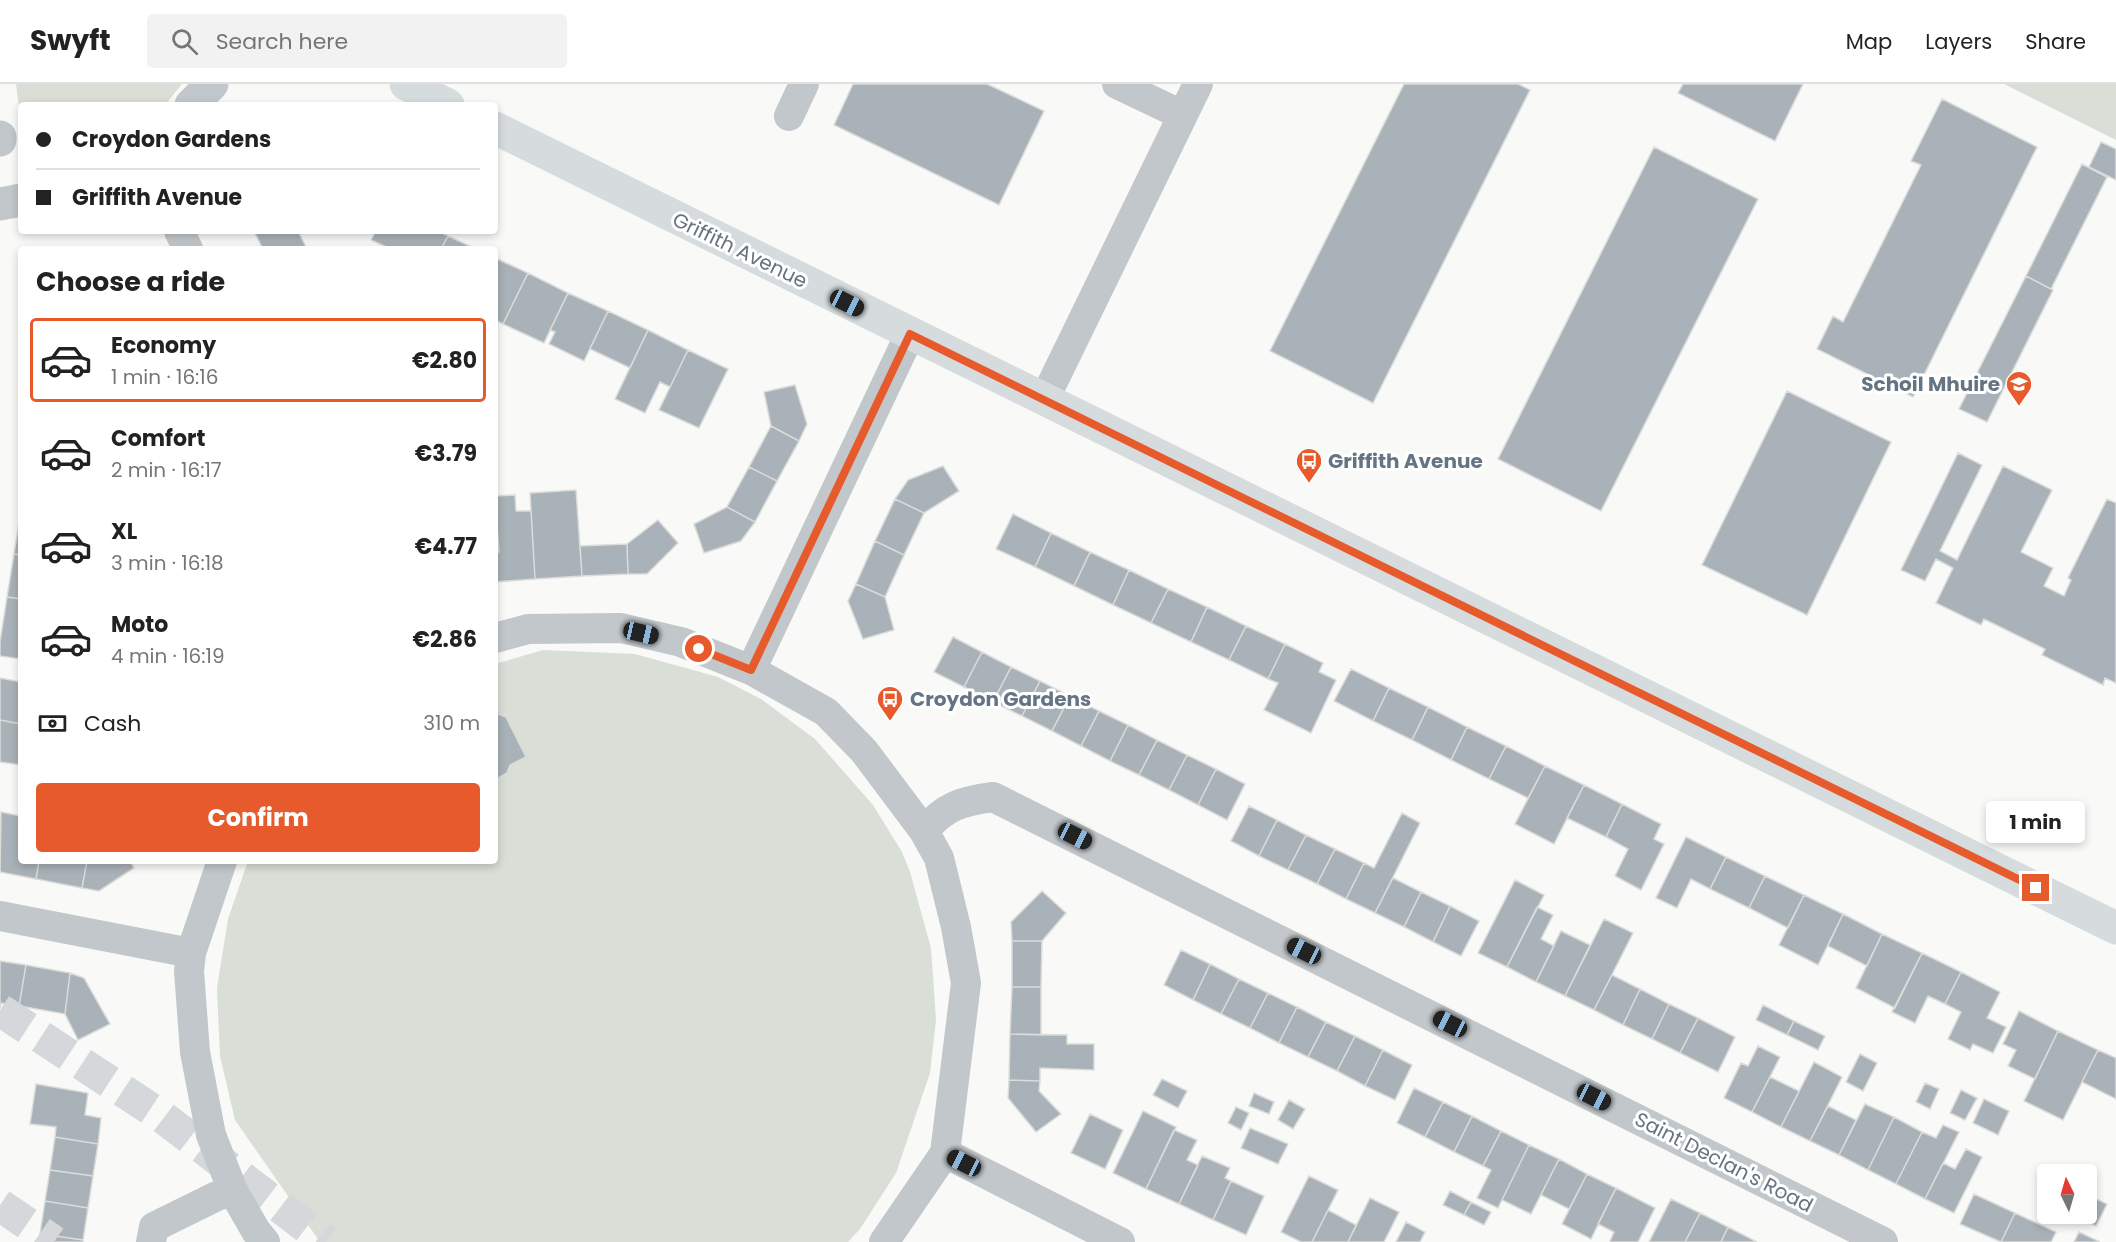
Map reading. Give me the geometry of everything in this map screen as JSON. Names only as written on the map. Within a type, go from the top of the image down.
[{"type":"main road","points":[[405,84],[442,102]]},
{"type":"main road","name":"Griffith Avenue","points":[[498,129],[2116,928]]},
{"type":"street","points":[[194,102],[212,84]]},
{"type":"street","points":[[789,116],[804,84]]},
{"type":"street","points":[[1117,84],[1182,115]]},
{"type":"street","points":[[1044,400],[1198,84]]},
{"type":"street","points":[[0,204],[18,201]]},
{"type":"street","points":[[751,670],[910,334]]},
{"type":"street","points":[[498,637],[528,629],[621,628],[681,642],[751,670],[826,712],[864,751],[924,831],[939,858],[956,927],[966,983],[945,1153],[885,1242]]},
{"type":"street","name":"Saint Declan's Road","points":[[924,831],[936,816],[967,800],[993,797],[1883,1242]]},
{"type":"street","points":[[221,864],[190,953],[189,971],[195,1052],[211,1135],[233,1191],[265,1242]]},
{"type":"street","points":[[0,916],[190,953]]},
{"type":"street","points":[[945,1153],[1120,1242]]},
{"type":"street","points":[[152,1242],[153,1227],[217,1196],[233,1191]]},
{"type":"shaded area","points":[[16,84],[182,84],[167,102],[18,102]]},
{"type":"shaded area","points":[[2004,84],[2116,84],[2116,140]]},
{"type":"shaded area","points":[[543,650],[635,654],[718,677],[761,699],[815,739],[873,805],[902,852],[910,872],[931,948],[936,1020],[930,1073],[896,1173],[860,1229],[848,1242],[320,1242],[235,1120],[220,1056],[217,988],[228,919],[247,864],[498,864],[498,663]]},
{"type":"building","points":[[853,84],[987,84],[1044,111],[999,205],[834,125]]},
{"type":"building","points":[[1404,84],[1518,84],[1530,90],[1373,403],[1270,351]]},
{"type":"building","points":[[1683,84],[1803,84],[1775,141],[1678,93]]},
{"type":"building","points":[[1942,99],[2037,147],[1913,397],[1817,349],[1833,316],[1843,322],[1921,165],[1911,161]]},
{"type":"building","points":[[2101,142],[2116,149],[2116,180],[2089,167]]},
{"type":"building","points":[[1654,147],[1758,199],[1601,511],[1498,459]]},
{"type":"building","points":[[2082,164],[2107,177],[2051,289],[2026,276]]},
{"type":"building","points":[[256,234],[300,234],[306,246],[262,246]]},
{"type":"building","points":[[374,234],[444,234],[448,236],[443,246],[384,246],[371,240]]},
{"type":"building","points":[[448,236],[470,246],[443,246]]},
{"type":"building","points":[[498,259],[528,273],[503,324],[498,322]]},
{"type":"building","points":[[528,273],[568,293],[544,343],[503,324]]},
{"type":"building","points":[[2026,276],[2053,290],[1987,422],[1959,409]]},
{"type":"building","points":[[568,293],[608,311],[584,361],[549,344],[555,332],[550,330]]},
{"type":"building","points":[[608,311],[648,330],[630,368],[590,349]]},
{"type":"building","points":[[648,330],[688,350],[670,387],[660,382],[645,413],[615,399]]},
{"type":"building","points":[[688,350],[728,369],[699,428],[659,410]]},
{"type":"building","points":[[795,385],[807,424],[799,441],[771,426],[764,392]]},
{"type":"building","points":[[1787,391],[1891,442],[1807,615],[1702,565]]},
{"type":"building","points":[[771,426],[799,441],[777,481],[749,467]]},
{"type":"building","points":[[1958,453],[1982,465],[1940,551],[1957,560],[2003,466],[2052,490],[2021,552],[2053,568],[2044,586],[2064,596],[2071,580],[2068,578],[2107,499],[2116,503],[2116,683],[2105,678],[2103,685],[2042,655],[2045,649],[1984,619],[1981,625],[1936,603],[1953,568],[1936,559],[1925,581],[1901,570]]},
{"type":"building","points":[[943,466],[959,491],[924,513],[895,499],[908,480]]},
{"type":"building","points":[[749,467],[777,481],[755,522],[727,507]]},
{"type":"building","points":[[576,490],[582,576],[535,579],[530,493]]},
{"type":"building","points":[[515,495],[516,511],[531,511],[535,579],[498,582],[498,496]]},
{"type":"building","points":[[895,499],[924,513],[904,555],[875,541]]},
{"type":"building","points":[[727,507],[755,522],[741,541],[704,553],[694,524]]},
{"type":"building","points":[[1013,514],[1051,533],[1035,567],[996,549]]},
{"type":"building","points":[[658,520],[678,543],[647,574],[628,574],[627,544]]},
{"type":"building","points":[[18,529],[18,555],[14,554]]},
{"type":"building","points":[[1051,533],[1090,552],[1074,586],[1035,567]]},
{"type":"building","points":[[875,541],[904,555],[885,597],[856,584]]},
{"type":"building","points":[[627,544],[628,574],[582,576],[580,546]]},
{"type":"building","points":[[1090,552],[1129,570],[1113,605],[1074,586]]},
{"type":"building","points":[[14,554],[18,555],[18,599],[7,597]]},
{"type":"building","points":[[1129,570],[1168,589],[1151,623],[1113,605]]},
{"type":"building","points":[[856,584],[885,597],[894,630],[863,639],[848,601]]},
{"type":"building","points":[[1168,589],[1207,607],[1191,642],[1151,623]]},
{"type":"building","points":[[7,597],[18,599],[18,659],[0,656]]},
{"type":"building","points":[[1207,607],[1246,626],[1229,660],[1191,642]]},
{"type":"building","points":[[1246,626],[1285,644],[1268,679],[1229,660]]},
{"type":"building","points":[[953,637],[982,652],[964,687],[934,672]]},
{"type":"building","points":[[1285,644],[1323,663],[1319,672],[1336,680],[1311,733],[1264,710],[1278,683],[1268,679]]},
{"type":"building","points":[[982,652],[1011,667],[993,702],[964,687]]},
{"type":"building","points":[[1011,667],[1040,681],[1022,716],[993,702]]},
{"type":"building","points":[[1351,669],[1389,688],[1373,721],[1334,701]]},
{"type":"building","points":[[0,678],[18,681],[18,723],[0,720]]},
{"type":"building","points":[[1040,681],[1070,696],[1052,731],[1022,716]]},
{"type":"building","points":[[1389,688],[1428,707],[1412,740],[1373,721]]},
{"type":"building","points":[[1070,696],[1099,711],[1081,746],[1052,731]]},
{"type":"building","points":[[1428,707],[1467,727],[1451,760],[1412,740]]},
{"type":"building","points":[[1099,711],[1128,725],[1110,761],[1081,746]]},
{"type":"building","points":[[498,714],[506,717],[526,757],[510,765],[507,773],[498,778]]},
{"type":"building","points":[[0,720],[18,723],[18,765],[0,762]]},
{"type":"building","points":[[1128,725],[1157,740],[1139,775],[1110,761]]},
{"type":"building","points":[[1467,727],[1506,746],[1489,779],[1451,760]]},
{"type":"building","points":[[1157,740],[1187,755],[1169,790],[1139,775]]},
{"type":"building","points":[[1506,746],[1545,766],[1528,798],[1489,779]]},
{"type":"building","points":[[1187,755],[1216,769],[1198,805],[1169,790]]},
{"type":"building","points":[[1545,766],[1584,785],[1554,844],[1515,824]]},
{"type":"building","points":[[1216,769],[1245,784],[1227,820],[1198,805]]},
{"type":"building","points":[[1584,785],[1622,804],[1606,837],[1567,818]]},
{"type":"building","points":[[1622,804],[1661,824],[1654,839],[1664,844],[1641,890],[1615,876],[1628,849],[1606,837]]},
{"type":"building","points":[[1249,806],[1277,820],[1259,856],[1231,841]]},
{"type":"building","points":[[1,812],[18,815],[18,864],[38,864],[36,879],[0,872]]},
{"type":"building","points":[[1402,813],[1420,823],[1375,913],[1346,899],[1364,863],[1374,868]]},
{"type":"building","points":[[1277,820],[1306,835],[1288,870],[1259,856]]},
{"type":"building","points":[[1306,835],[1335,849],[1317,884],[1288,870]]},
{"type":"building","points":[[1686,837],[1726,857],[1710,889],[1691,879],[1677,908],[1656,898]]},
{"type":"building","points":[[1335,849],[1364,863],[1346,899],[1317,884]]},
{"type":"building","points":[[1726,857],[1765,876],[1749,908],[1710,889]]},
{"type":"building","points":[[38,864],[86,864],[82,888],[36,879]]},
{"type":"building","points":[[86,864],[132,864],[134,868],[99,891],[82,888]]},
{"type":"building","points":[[1765,876],[1804,895],[1788,928],[1749,908]]},
{"type":"building","points":[[1393,878],[1421,892],[1404,927],[1375,913]]},
{"type":"building","points":[[1515,880],[1544,895],[1507,967],[1478,953]]},
{"type":"building","points":[[1042,891],[1066,913],[1042,941],[1012,941],[1011,922]]},
{"type":"building","points":[[1421,892],[1450,906],[1433,942],[1404,927]]},
{"type":"building","points":[[1804,895],[1843,914],[1818,965],[1779,945]]},
{"type":"building","points":[[1450,906],[1479,921],[1461,956],[1433,942]]},
{"type":"building","points":[[1537,907],[1553,915],[1541,939],[1554,946],[1536,982],[1507,967]]},
{"type":"building","points":[[1843,914],[1882,934],[1867,966],[1828,946]]},
{"type":"building","points":[[1604,919],[1633,933],[1594,1010],[1565,996]]},
{"type":"building","points":[[1561,931],[1590,945],[1565,996],[1536,982]]},
{"type":"building","points":[[1882,934],[1922,953],[1895,1008],[1856,988]]},
{"type":"building","points":[[1012,941],[1042,941],[1041,987],[1012,987]]},
{"type":"building","points":[[1181,950],[1210,964],[1193,1000],[1164,985]]},
{"type":"building","points":[[1922,953],[1961,972],[1945,1004],[1928,996],[1915,1023],[1892,1012]]},
{"type":"building","points":[[0,961],[26,965],[19,1006],[1,1003],[0,1008]]},
{"type":"building","points":[[1210,964],[1239,979],[1221,1014],[1193,1000]]},
{"type":"building","points":[[26,965],[70,973],[65,1014],[19,1006]]},
{"type":"building","points":[[1961,972],[2000,992],[1987,1018],[2006,1027],[1993,1053],[1973,1044],[1970,1050],[1948,1039],[1961,1012],[1945,1004]]},
{"type":"building","points":[[70,973],[84,978],[110,1024],[78,1040],[65,1014]]},
{"type":"building","points":[[1612,975],[1640,989],[1623,1025],[1594,1010]]},
{"type":"building","points":[[1239,979],[1268,993],[1250,1028],[1221,1014]]},
{"type":"building","points":[[1012,987],[1041,987],[1041,1035],[1010,1034]]},
{"type":"building","points":[[1640,989],[1669,1004],[1652,1039],[1623,1025]]},
{"type":"building","points":[[1268,993],[1297,1007],[1279,1043],[1250,1028]]},
{"type":"building","points":[[1669,1004],[1698,1018],[1680,1053],[1652,1039]]},
{"type":"building","points":[[1763,1005],[1794,1021],[1787,1035],[1756,1020]]},
{"type":"building","points":[[1297,1007],[1326,1022],[1308,1057],[1279,1043]]},
{"type":"building","points":[[2019,1011],[2058,1031],[2035,1079],[2008,1066],[2016,1050],[2003,1044]]},
{"type":"building","points":[[1698,1018],[1735,1037],[1718,1072],[1680,1053]]},
{"type":"building","points":[[1794,1021],[1825,1036],[1818,1050],[1787,1035]]},
{"type":"building","points":[[1326,1022],[1355,1036],[1337,1071],[1308,1057]]},
{"type":"building","points":[[2058,1031],[2098,1050],[2063,1120],[2024,1101]]},
{"type":"building","points":[[1010,1034],[1067,1035],[1067,1044],[1094,1044],[1094,1070],[1040,1068],[1040,1081],[1009,1080]]},
{"type":"building","points":[[1355,1036],[1383,1050],[1365,1086],[1337,1071]]},
{"type":"building","points":[[1758,1046],[1780,1057],[1752,1112],[1724,1098],[1741,1063],[1748,1066]]},
{"type":"building","points":[[1383,1050],[1412,1065],[1395,1100],[1365,1086]]},
{"type":"building","points":[[2098,1050],[2116,1058],[2116,1099],[2082,1082]]},
{"type":"building","points":[[1860,1054],[1877,1063],[1863,1091],[1846,1082]]},
{"type":"building","points":[[1814,1062],[1842,1077],[1810,1141],[1781,1127]]},
{"type":"building","points":[[1770,1077],[1799,1091],[1781,1127],[1752,1112]]},
{"type":"building","points":[[1162,1079],[1187,1091],[1178,1108],[1153,1095]]},
{"type":"building","points":[[1009,1080],[1040,1081],[1039,1091],[1061,1114],[1036,1132],[1008,1098]]},
{"type":"building","points":[[1925,1083],[1939,1089],[1930,1109],[1916,1102]]},
{"type":"building","points":[[36,1084],[88,1093],[85,1115],[101,1118],[98,1144],[55,1137],[56,1127],[30,1124]]},
{"type":"building","points":[[1414,1088],[1443,1102],[1425,1137],[1397,1123]]},
{"type":"building","points":[[1961,1090],[1977,1098],[1965,1120],[1950,1113]]},
{"type":"building","points":[[1254,1093],[1274,1102],[1269,1114],[1249,1106]]},
{"type":"building","points":[[1984,1099],[2009,1111],[1998,1135],[1973,1123]]},
{"type":"building","points":[[1289,1100],[1305,1109],[1293,1129],[1278,1120]]},
{"type":"building","points":[[1443,1102],[1472,1116],[1454,1152],[1425,1137]]},
{"type":"building","points":[[1865,1104],[1894,1117],[1868,1170],[1839,1155]]},
{"type":"building","points":[[1828,1106],[1856,1120],[1839,1155],[1810,1141]]},
{"type":"building","points":[[1236,1107],[1249,1113],[1241,1130],[1228,1123]]},
{"type":"building","points":[[1143,1111],[1176,1127],[1146,1189],[1113,1173]]},
{"type":"building","points":[[1090,1114],[1123,1130],[1105,1169],[1071,1153]]},
{"type":"building","points":[[1472,1116],[1501,1131],[1483,1166],[1454,1152]]},
{"type":"building","points":[[1894,1117],[1922,1132],[1896,1184],[1868,1170]]},
{"type":"building","points":[[1943,1125],[1959,1132],[1925,1199],[1896,1184],[1922,1132],[1936,1138]]},
{"type":"building","points":[[1250,1128],[1288,1144],[1278,1164],[1241,1148]]},
{"type":"building","points":[[1174,1130],[1197,1140],[1187,1160],[1198,1165],[1179,1204],[1146,1189]]},
{"type":"building","points":[[1501,1131],[1529,1145],[1498,1208],[1477,1198],[1491,1170],[1483,1166]]},
{"type":"building","points":[[55,1137],[98,1144],[93,1176],[50,1170]]},
{"type":"building","points":[[1529,1145],[1559,1159],[1531,1214],[1502,1200]]},
{"type":"building","points":[[1966,1149],[1982,1157],[1954,1213],[1925,1199],[1943,1163],[1955,1169]]},
{"type":"building","points":[[1202,1156],[1230,1168],[1225,1178],[1231,1181],[1213,1220],[1179,1204]]},
{"type":"building","points":[[1559,1159],[1587,1174],[1569,1209],[1541,1195]]},
{"type":"building","points":[[50,1170],[93,1176],[88,1208],[45,1201]]},
{"type":"building","points":[[1587,1174],[1616,1188],[1591,1239],[1562,1224]]},
{"type":"building","points":[[1309,1176],[1338,1190],[1312,1242],[1301,1242],[1281,1232]]},
{"type":"building","points":[[1231,1181],[1264,1196],[1246,1235],[1213,1220]]},
{"type":"building","points":[[1616,1188],[1655,1208],[1638,1242],[1611,1242],[1614,1232],[1598,1224]]},
{"type":"building","points":[[1450,1191],[1471,1202],[1464,1215],[1443,1205]]},
{"type":"building","points":[[1974,1194],[2015,1213],[2001,1242],[1960,1224]]},
{"type":"building","points":[[1370,1198],[1399,1212],[1384,1242],[1348,1242]]},
{"type":"building","points":[[1671,1199],[1700,1213],[1685,1242],[1649,1242]]},
{"type":"building","points":[[2097,1199],[2107,1204],[2097,1224]]},
{"type":"building","points":[[45,1201],[88,1208],[83,1240],[40,1234]]},
{"type":"building","points":[[1471,1202],[1491,1212],[1484,1225],[1464,1215]]},
{"type":"building","points":[[1328,1210],[1356,1225],[1348,1242],[1312,1242]]},
{"type":"building","points":[[1700,1213],[1728,1227],[1721,1242],[1685,1242]]},
{"type":"building","points":[[2015,1213],[2056,1232],[2051,1242],[2001,1242]]},
{"type":"building","points":[[1406,1222],[1425,1232],[1420,1242],[1396,1242]]},
{"type":"building","points":[[1728,1227],[1757,1242],[1721,1242]]},
{"type":"building","points":[[2079,1232],[2100,1242],[2074,1242]]},
{"type":"building","points":[[40,1234],[83,1240],[83,1242],[39,1242]]},
{"type":"tunnel","points":[[0,1010],[160,1115],[326,1242]]},
{"type":"tunnel","points":[[0,1205],[54,1242]]},
{"type":"place","name":"Schoil Mhuire","points":[[2019,407]]},
{"type":"place","name":"Griffith Avenue","points":[[1309,484]]},
{"type":"place","name":"Croydon Gardens","points":[[890,722]]},
{"type":"route","points":[[699,649],[751,670],[910,334],[2036,888]]}]
